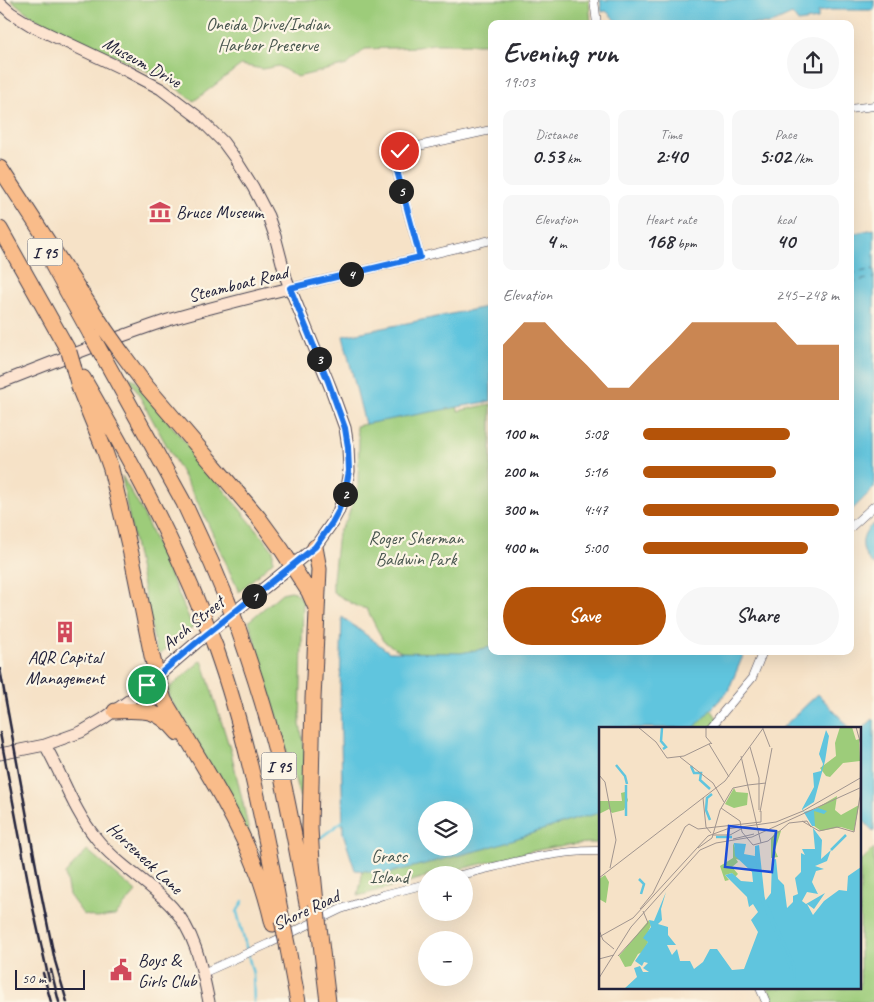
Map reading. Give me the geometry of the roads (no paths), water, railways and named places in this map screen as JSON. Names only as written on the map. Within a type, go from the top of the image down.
[{"type":"highway","name":"I 95","points":[[0,170],[97,330],[104,358],[184,503],[227,600],[259,692],[277,757],[312,906],[327,1002]]},
{"type":"highway","name":"I 95","points":[[0,229],[66,347],[76,369],[126,454],[158,514],[187,575],[215,646],[249,759],[258,801],[278,922]]},
{"type":"highway","points":[[97,330],[121,352],[170,414],[258,517],[309,592],[317,610]]},
{"type":"highway","points":[[76,369],[80,390],[111,469],[164,700],[210,778],[251,856],[278,922],[294,1002]]},
{"type":"highway","points":[[312,906],[310,828],[319,569],[315,547]]},
{"type":"highway","points":[[115,711],[147,711],[164,719],[184,741],[210,778]]},
{"type":"highway","points":[[284,950],[298,1002]]},
{"type":"main road","name":"Museum Drive","points":[[0,3],[11,13],[32,26],[150,82],[182,104],[207,125],[234,157],[260,201],[275,236],[290,288]]},
{"type":"main road","name":"Steamboat Road","points":[[0,383],[168,320],[290,288]]},
{"type":"main road","name":"Arch Street","points":[[0,754],[60,740],[83,731],[115,711],[315,547],[332,523],[345,493],[349,471],[345,428],[290,288]]},
{"type":"main road","name":"Horseneck Lane","points":[[45,745],[56,764],[77,812],[96,839],[128,870],[173,908],[182,921],[195,947],[209,1002]]},
{"type":"street","points":[[594,0],[597,20]]},
{"type":"street","points":[[854,108],[874,106]]},
{"type":"street","points":[[420,257],[398,180],[396,156],[400,151],[414,147],[488,131]]},
{"type":"street","name":"Steamboat Road","points":[[290,288],[488,241]]},
{"type":"street","points":[[854,524],[874,506]]},
{"type":"street","points":[[711,727],[752,678],[761,655]]},
{"type":"street","points":[[473,872],[536,857],[575,851],[599,850]]},
{"type":"street","name":"Shore Road","points":[[203,973],[341,909],[383,894],[418,886]]},
{"type":"street","points":[[761,990],[766,1002]]},
{"type":"water","points":[[600,0],[874,0],[874,10],[830,10],[818,12],[818,19],[811,20],[796,20],[792,14],[779,20],[616,20],[606,11],[602,12]]},
{"type":"water","points":[[874,229],[874,488],[854,508],[854,233]]},
{"type":"water","points":[[488,307],[488,402],[365,424],[343,336]]},
{"type":"water","points":[[874,524],[874,565],[866,556],[863,538],[865,533]]},
{"type":"water","points":[[342,617],[389,652],[461,653],[488,648],[488,655],[743,655],[728,691],[695,727],[599,727],[599,813],[473,852],[473,801],[418,801],[418,856],[456,856],[389,873],[355,870],[343,833],[340,692]]},
{"type":"water","points":[[818,694],[848,726],[847,727],[783,727]]},
{"type":"water","points":[[874,720],[873,831],[862,819],[862,729]]},
{"type":"waterway","points":[[320,838],[343,821]]},
{"type":"waterway","points":[[243,901],[237,912],[253,974],[254,1002]]},
{"type":"railway","points":[[0,669],[40,888],[55,961],[67,1002]]},
{"type":"railway","points":[[0,733],[33,908],[49,980]]},
{"type":"railway","points":[[51,970],[59,1002]]},
{"type":"railway","points":[[43,973],[51,1002]]},
{"type":"place","name":"Bruce Museum","points":[[160,212]]},
{"type":"place","name":"AQR Capital Management","points":[[65,632]]},
{"type":"place","name":"Boys & Girls Club","points":[[121,970]]},
{"type":"park label","name":"Oneida Drive/Indian Harbor Preserve","points":[[268,34]]},
{"type":"park label","name":"Roger Sherman Baldwin Park","points":[[416,548]]},
{"type":"park label","name":"Grass Island","points":[[389,866]]}]
